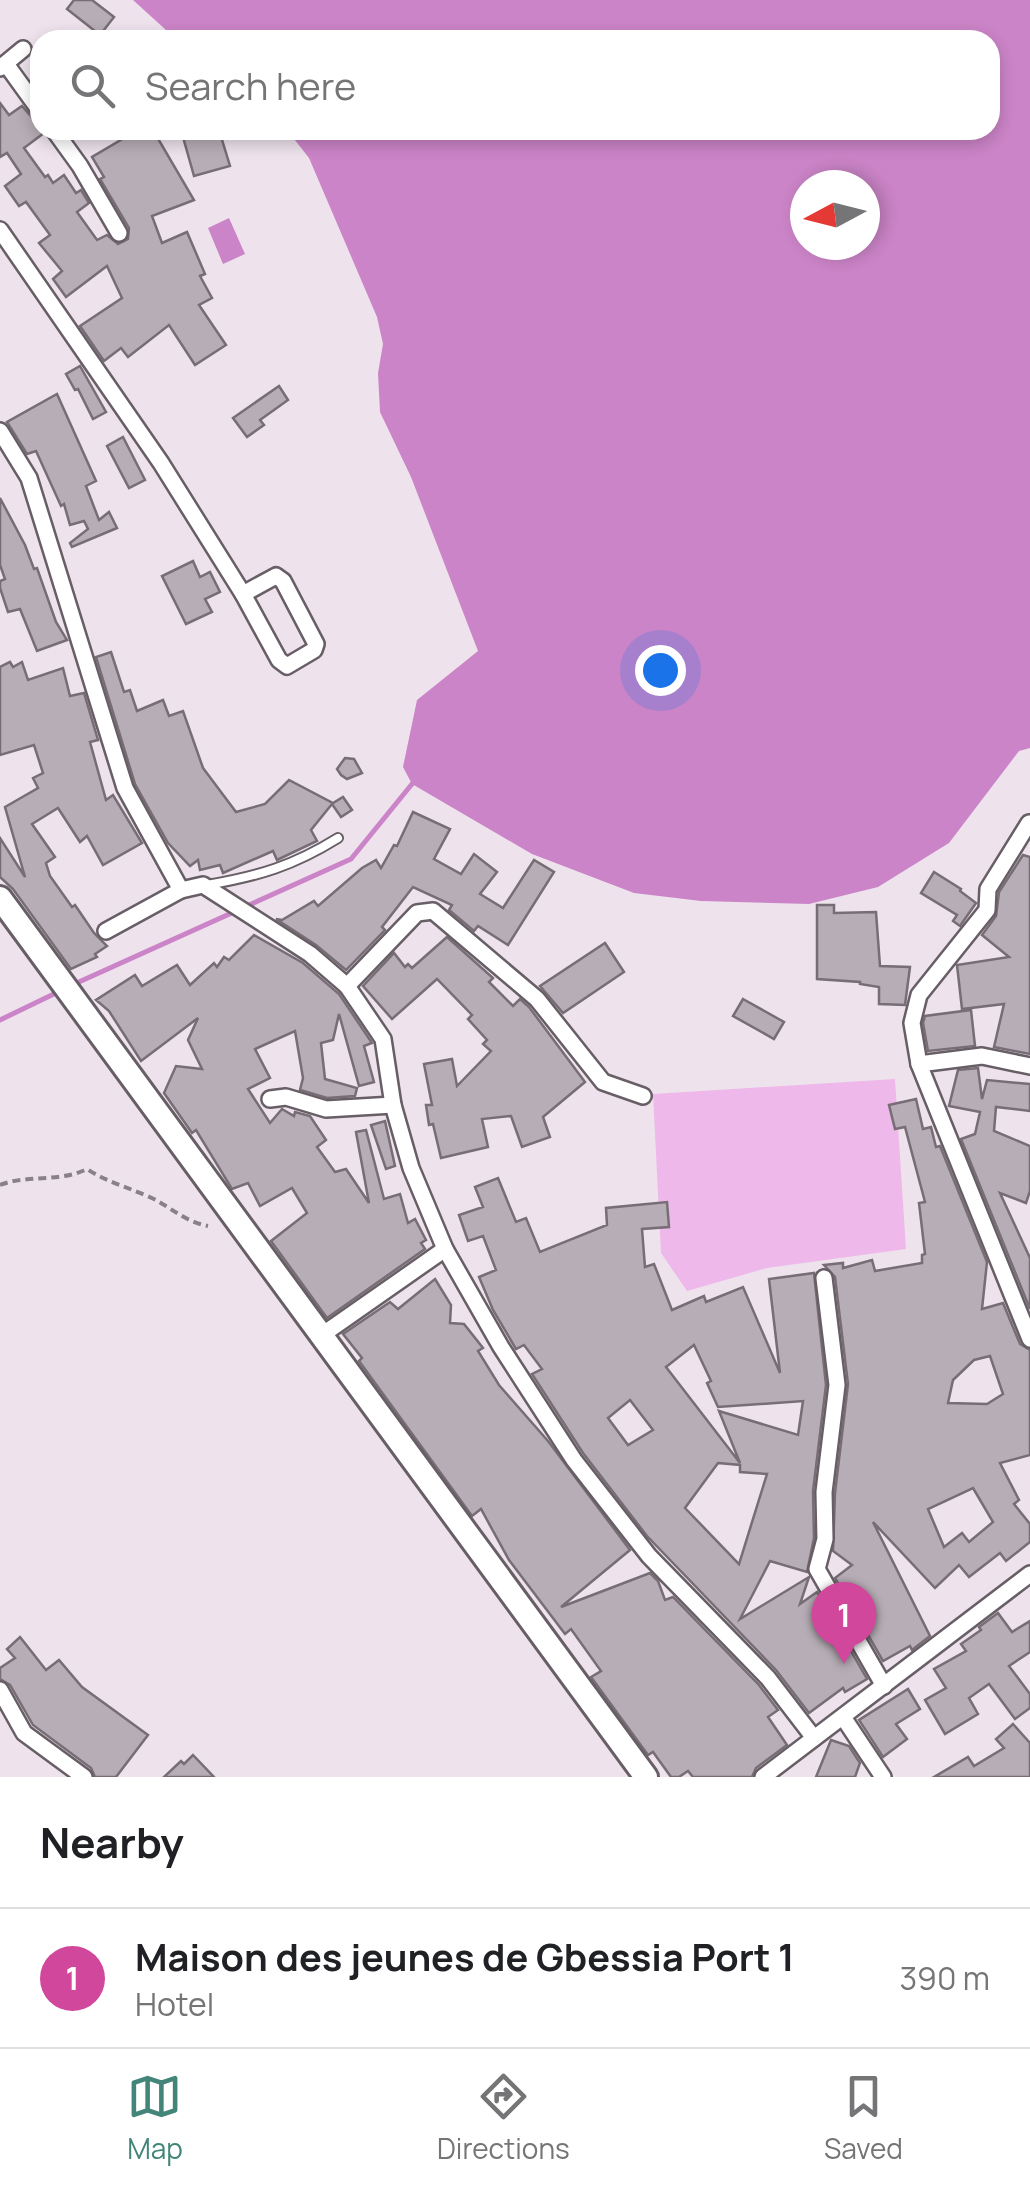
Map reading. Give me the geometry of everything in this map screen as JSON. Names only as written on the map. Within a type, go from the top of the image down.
[{"type":"street","points":[[23,49],[3,66],[30,99]]},
{"type":"street","points":[[61,140],[119,234]]},
{"type":"street","points":[[0,230],[161,462],[283,665],[314,650],[316,644],[280,576],[243,594]]},
{"type":"street","points":[[0,431],[29,478],[125,788],[181,890]]},
{"type":"street","points":[[1029,823],[988,889],[986,910],[919,995],[912,1023],[919,1064],[1030,1340]]},
{"type":"street","points":[[106,931],[181,890],[210,890],[310,954],[348,986],[382,1039],[393,1105],[411,1168],[445,1249],[501,1347],[574,1460],[649,1556],[768,1678],[814,1738]]},
{"type":"street","points":[[0,898],[646,1777]]},
{"type":"street","points":[[348,986],[418,913],[433,912],[537,999],[603,1082],[643,1096]]},
{"type":"street","points":[[919,1064],[982,1056],[1030,1066]]},
{"type":"street","points":[[270,1099],[286,1097],[326,1110],[393,1105]]},
{"type":"street","points":[[322,1335],[445,1249]]},
{"type":"street","points":[[824,1278],[837,1385],[824,1492],[825,1539],[817,1569],[884,1686]]},
{"type":"street","points":[[763,1777],[1030,1574]]},
{"type":"street","points":[[0,1690],[24,1733],[84,1777]]},
{"type":"street","points":[[843,1717],[882,1777]]},
{"type":"lane","points":[[210,890],[302,861],[338,838]]},
{"type":"path","points":[[0,1185],[14,1179],[71,1177],[87,1169],[103,1180],[149,1196],[188,1222],[208,1226]]},
{"type":"shaded area","points":[[133,0],[1030,0],[1030,748],[1019,751],[949,843],[878,887],[809,904],[701,901],[634,893],[532,854],[412,784],[403,767],[417,700],[478,651],[411,477],[380,412],[378,373],[383,344],[377,317],[309,158],[295,140],[1000,140],[1000,30],[166,30]]},
{"type":"shaded area","points":[[229,218],[245,254],[223,264],[208,228]]},
{"type":"shaded area","points":[[895,1079],[906,1249],[767,1268],[687,1291],[661,1253],[653,1094]]},
{"type":"building","points":[[74,0],[92,0],[114,17],[104,30],[94,30],[67,9]]},
{"type":"building","points":[[0,103],[9,115],[22,106],[30,115],[30,140],[35,140],[24,148],[53,183],[64,175],[76,193],[81,190],[89,203],[77,212],[97,240],[107,235],[118,244],[128,239],[129,228],[100,179],[104,177],[92,157],[121,140],[159,140],[194,200],[152,216],[162,243],[187,232],[205,274],[200,276],[212,298],[199,305],[226,345],[195,365],[169,325],[128,357],[121,348],[104,361],[80,326],[122,298],[107,266],[66,297],[53,279],[62,271],[39,243],[50,235],[26,202],[19,206],[5,186],[21,174],[7,153],[0,157]]},
{"type":"building","points":[[184,140],[222,140],[230,166],[194,176]]},
{"type":"building","points":[[80,366],[106,412],[93,419],[66,374]]},
{"type":"building","points":[[279,386],[288,400],[260,420],[264,425],[247,437],[233,418]]},
{"type":"building","points":[[57,394],[96,481],[86,486],[99,520],[109,512],[117,528],[72,547],[70,543],[88,529],[84,521],[70,525],[64,504],[61,506],[36,451],[27,454],[7,422]]},
{"type":"building","points":[[123,437],[145,480],[129,488],[107,446]]},
{"type":"building","points":[[0,498],[34,569],[37,568],[56,622],[67,640],[37,651],[20,609],[8,612],[0,588],[0,581],[5,579],[0,565]]},
{"type":"building","points":[[193,561],[200,577],[210,572],[220,592],[205,599],[212,612],[186,624],[162,576]]},
{"type":"building","points":[[111,652],[124,692],[130,690],[137,711],[163,700],[169,716],[183,711],[203,768],[236,812],[265,804],[289,780],[333,803],[343,797],[352,810],[341,817],[332,804],[311,830],[317,841],[277,860],[273,851],[223,873],[220,865],[200,870],[198,860],[190,866],[168,843],[135,784],[96,657]]},
{"type":"building","points":[[10,662],[13,667],[22,662],[28,680],[63,668],[70,696],[84,693],[98,740],[90,742],[106,800],[113,795],[142,843],[103,865],[87,836],[80,842],[58,808],[32,824],[55,857],[46,863],[50,876],[107,946],[95,954],[97,957],[71,969],[0,877],[0,838],[25,877],[5,807],[38,788],[33,778],[43,773],[34,745],[0,755],[0,667]]},
{"type":"building","points":[[345,758],[354,759],[362,773],[347,779],[341,775],[337,769]]},
{"type":"building","points":[[413,812],[450,829],[434,859],[461,874],[474,854],[497,872],[480,894],[503,908],[534,860],[554,872],[508,945],[478,926],[474,931],[449,910],[452,905],[413,887],[382,927],[385,930],[346,970],[276,919],[282,920],[314,901],[318,906],[376,860],[381,868]]},
{"type":"building","points":[[1023,855],[1030,857],[1030,1054],[994,1047],[1004,1004],[962,1009],[957,965],[1009,957],[982,935],[996,916],[999,892]]},
{"type":"building","points":[[934,872],[976,903],[960,926],[953,921],[957,915],[921,893]]},
{"type":"building","points":[[817,905],[834,905],[834,913],[876,912],[880,966],[910,967],[905,1005],[879,1004],[879,987],[817,979]]},
{"type":"building","points":[[254,935],[303,963],[339,994],[372,1043],[364,1046],[374,1082],[359,1086],[339,1014],[333,1040],[321,1043],[325,1079],[357,1088],[355,1096],[327,1098],[300,1090],[303,1078],[295,1031],[255,1049],[270,1078],[248,1089],[270,1123],[282,1109],[294,1116],[295,1112],[310,1116],[326,1140],[317,1147],[335,1172],[346,1169],[369,1203],[356,1132],[366,1130],[384,1199],[400,1194],[408,1223],[415,1219],[426,1240],[421,1243],[425,1249],[327,1318],[271,1241],[307,1213],[292,1188],[260,1206],[248,1183],[232,1189],[196,1130],[192,1133],[164,1093],[176,1066],[202,1069],[188,1040],[198,1018],[141,1061],[109,1011],[96,1000],[135,975],[142,986],[177,965],[190,985],[214,963],[217,967],[224,957],[229,960]]},
{"type":"building","points":[[447,937],[493,978],[489,982],[513,1006],[520,999],[529,1007],[585,1082],[543,1117],[550,1137],[522,1147],[511,1116],[482,1119],[488,1147],[441,1158],[433,1124],[429,1125],[426,1105],[432,1105],[424,1064],[452,1059],[457,1086],[491,1051],[483,1044],[487,1040],[468,1019],[472,1015],[437,979],[392,1019],[363,986],[394,953],[405,967],[408,964],[412,968]]},
{"type":"building","points":[[605,943],[624,972],[563,1013],[540,986]]},
{"type":"building","points":[[743,999],[784,1022],[774,1039],[733,1016]]},
{"type":"building","points":[[971,1010],[975,1046],[928,1051],[925,1016]]},
{"type":"building","points":[[978,1068],[982,1099],[987,1080],[1030,1084],[1030,1111],[996,1107],[994,1131],[1030,1146],[1030,1191],[1026,1203],[1000,1193],[1030,1258],[1030,1309],[961,1139],[975,1134],[980,1112],[949,1106],[958,1070]]},
{"type":"building","points":[[916,1099],[923,1129],[931,1127],[936,1147],[940,1146],[987,1262],[982,1309],[1003,1303],[1020,1344],[1030,1350],[1030,1455],[1000,1463],[1019,1500],[1014,1504],[1030,1524],[1030,1542],[1006,1561],[1000,1553],[969,1577],[959,1565],[935,1588],[873,1522],[930,1636],[912,1650],[910,1646],[883,1661],[835,1578],[852,1565],[833,1551],[835,1493],[848,1384],[835,1277],[824,1265],[843,1263],[843,1268],[872,1260],[875,1271],[922,1263],[925,1254],[919,1203],[925,1202],[905,1127],[895,1129],[889,1105]],"holes":[[[990,1356],[1003,1394],[987,1404],[948,1403],[953,1380],[974,1360]],[[973,1488],[993,1522],[969,1542],[962,1533],[944,1547],[928,1509]]]},
{"type":"building","points":[[385,1121],[395,1166],[386,1169],[371,1125]]},
{"type":"building","points":[[498,1178],[516,1222],[526,1218],[540,1252],[607,1225],[606,1208],[667,1202],[669,1227],[642,1229],[645,1267],[654,1264],[672,1310],[704,1296],[706,1302],[743,1287],[780,1373],[769,1279],[814,1273],[826,1385],[813,1491],[814,1538],[807,1572],[770,1561],[740,1619],[809,1577],[800,1604],[817,1592],[867,1679],[845,1692],[843,1688],[809,1713],[776,1670],[647,1536],[583,1453],[532,1374],[542,1369],[524,1345],[516,1349],[493,1310],[479,1277],[496,1270],[483,1236],[468,1241],[459,1215],[483,1207],[475,1187]],"holes":[[[694,1345],[718,1407],[803,1401],[798,1435],[719,1411],[740,1463],[666,1367]],[[630,1400],[653,1430],[628,1445],[608,1418]],[[718,1463],[740,1465],[740,1472],[767,1474],[739,1564],[685,1508]]]},
{"type":"building","points":[[435,1279],[451,1305],[450,1323],[464,1324],[483,1348],[478,1351],[499,1385],[548,1441],[630,1550],[561,1607],[650,1573],[658,1581],[665,1600],[673,1597],[759,1685],[778,1710],[768,1717],[787,1745],[756,1768],[752,1777],[693,1777],[688,1771],[671,1777],[653,1752],[648,1755],[591,1677],[601,1671],[571,1629],[565,1634],[509,1560],[481,1509],[472,1516],[359,1361],[362,1358],[343,1334],[390,1302],[398,1309]]},
{"type":"building","points":[[998,1613],[1012,1632],[1030,1621],[1030,1652],[1009,1666],[1030,1694],[1030,1708],[1015,1719],[989,1684],[969,1698],[978,1714],[945,1734],[925,1700],[946,1688],[934,1669],[966,1651],[961,1644]]},
{"type":"building","points":[[20,1637],[46,1670],[59,1660],[82,1687],[148,1735],[116,1777],[95,1777],[91,1768],[33,1725],[10,1685],[0,1679],[0,1668],[15,1658],[7,1649]]},
{"type":"building","points":[[908,1689],[920,1709],[896,1724],[907,1739],[883,1757],[859,1720]]},
{"type":"building","points":[[1013,1724],[1030,1743],[1030,1777],[934,1777],[968,1757],[974,1766],[1004,1748],[996,1739]]},
{"type":"building","points":[[831,1740],[849,1746],[860,1763],[855,1777],[816,1777]]},
{"type":"building","points":[[193,1755],[214,1777],[164,1777],[181,1761],[184,1764]]},
{"type":"waterway","points":[[70,986],[351,859],[412,784]]},
{"type":"waterway","points":[[0,1020],[60,991]]},
{"type":"place","name":"Maison des jeunes de Gbessia Port 1","points":[[844,1664]]}]
